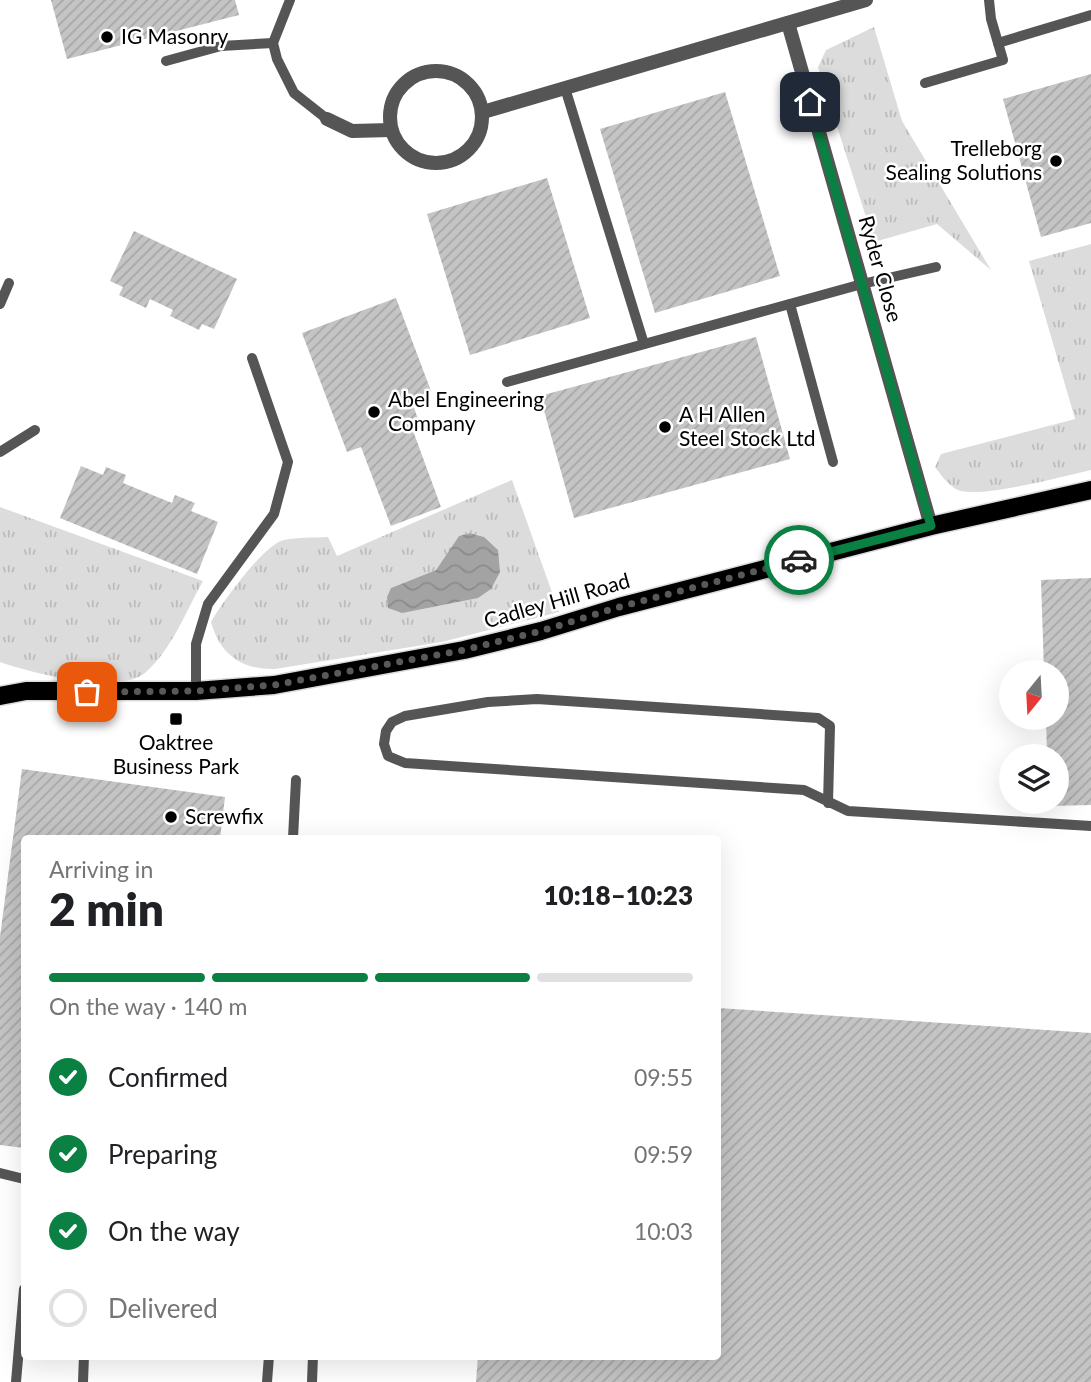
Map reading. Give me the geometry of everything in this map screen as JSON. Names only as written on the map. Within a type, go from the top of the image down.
[{"type":"main road","name":"Cadley Hill Road","points":[[0,696],[26,691],[196,691],[274,685],[464,650],[931,526],[1091,490]]},
{"type":"main road","name":"Cadley Hill Road","points":[[0,681],[26,691]]},
{"type":"street","points":[[483,112],[866,0]]},
{"type":"street","name":"Ryder Close","points":[[788,23],[931,526]]},
{"type":"street","points":[[438,70],[460,76],[476,91],[483,112],[481,132],[473,147],[459,159],[438,164],[419,161],[400,147],[391,130],[390,110],[397,91],[413,77],[428,71],[438,70]]},
{"type":"street","points":[[327,118],[352,131],[391,130]]},
{"type":"lane","points":[[290,0],[273,43],[276,59],[294,93],[327,118]]},
{"type":"lane","points":[[925,83],[1003,60],[991,19],[989,0]]},
{"type":"lane","points":[[998,43],[1091,15]]},
{"type":"lane","points":[[166,61],[221,46],[273,43]]},
{"type":"lane","points":[[565,88],[644,344]]},
{"type":"lane","points":[[506,382],[862,284],[936,267]]},
{"type":"lane","points":[[0,304],[9,283]]},
{"type":"lane","points":[[790,304],[833,462]]},
{"type":"lane","points":[[196,691],[196,644],[208,604],[274,514],[288,462],[252,358]]},
{"type":"lane","points":[[0,452],[35,430]]},
{"type":"lane","points":[[828,803],[830,726],[818,718],[537,699],[488,702],[405,716],[392,722],[386,731],[384,744],[388,756],[405,763],[804,790],[828,803],[848,811],[1091,826]]},
{"type":"lane","points":[[293,835],[296,780]]},
{"type":"lane","points":[[0,1173],[21,1178]]},
{"type":"lane","points":[[16,1382],[21,1324]]},
{"type":"lane","points":[[83,1382],[84,1360]]},
{"type":"lane","points":[[267,1382],[269,1360]]},
{"type":"lane","points":[[312,1382],[313,1360]]},
{"type":"green space","points":[[874,27],[902,121],[991,270],[937,224],[874,242],[818,67],[826,50]]},
{"type":"green space","points":[[1091,244],[1091,470],[984,492],[958,490],[948,483],[935,467],[941,454],[1075,419],[1029,261]]},
{"type":"green space","points":[[512,480],[559,612],[442,642],[275,669],[252,667],[226,651],[211,622],[234,589],[266,552],[284,540],[328,537],[337,556]],"holes":[[[470,533],[484,537],[388,608],[391,588],[436,570],[459,536]]]},
{"type":"green space","points":[[0,507],[203,581],[171,641],[146,672],[134,679],[97,682],[32,672],[0,662]]},
{"type":"water","points":[[470,533],[484,537],[498,550],[500,572],[491,589],[478,598],[402,613],[388,608],[387,597],[391,588],[436,570],[459,536]]},
{"type":"building","name":"IG Masonry","points":[[51,0],[235,0],[239,15],[67,59]]},
{"type":"building","name":"Trelleborg Sealing Solutions","points":[[1091,74],[1091,223],[1041,237],[1003,99]]},
{"type":"building","points":[[725,92],[780,276],[655,313],[600,129]]},
{"type":"building","points":[[547,178],[590,318],[470,355],[427,214]]},
{"type":"building","points":[[134,231],[237,279],[214,329],[202,324],[199,330],[170,316],[173,310],[150,299],[146,308],[119,295],[123,287],[110,281]]},
{"type":"building","name":"Abel Engineering Company","points":[[396,298],[431,391],[411,399],[420,425],[412,428],[441,507],[391,526],[361,447],[347,452],[302,333]]},
{"type":"building","name":"A H Allen Steel Stock Ltd","points":[[756,337],[790,459],[574,518],[540,396]]},
{"type":"building","points":[[81,466],[103,475],[106,467],[126,475],[123,483],[172,503],[175,495],[195,503],[191,511],[218,522],[197,574],[60,518]]},
{"type":"building","points":[[1091,578],[1091,805],[1069,806],[1069,744],[1047,744],[1046,730],[1069,730],[1069,660],[1044,660],[1041,580]]},
{"type":"building","points":[[22,769],[225,797],[220,835],[21,835],[21,1148],[0,1145],[0,937]]},
{"type":"building","points":[[721,1008],[1091,1033],[1091,1382],[476,1382],[478,1360],[721,1360]]},
{"type":"way so far","points":[[87,692],[196,691],[274,685],[464,650],[799,560]]},
{"type":"place","name":"IG Masonry","points":[[107,37]]},
{"type":"place","name":"Trelleborg Sealing Solutions","points":[[1056,161]]},
{"type":"place","name":"Abel Engineering Company","points":[[374,412]]},
{"type":"place","name":"A H Allen Steel Stock Ltd","points":[[665,427]]},
{"type":"place","name":"Oaktree Business Park","points":[[176,719]]},
{"type":"place","name":"Screwfix","points":[[171,817]]},
{"type":"route","points":[[799,560],[931,526],[810,102]]}]
